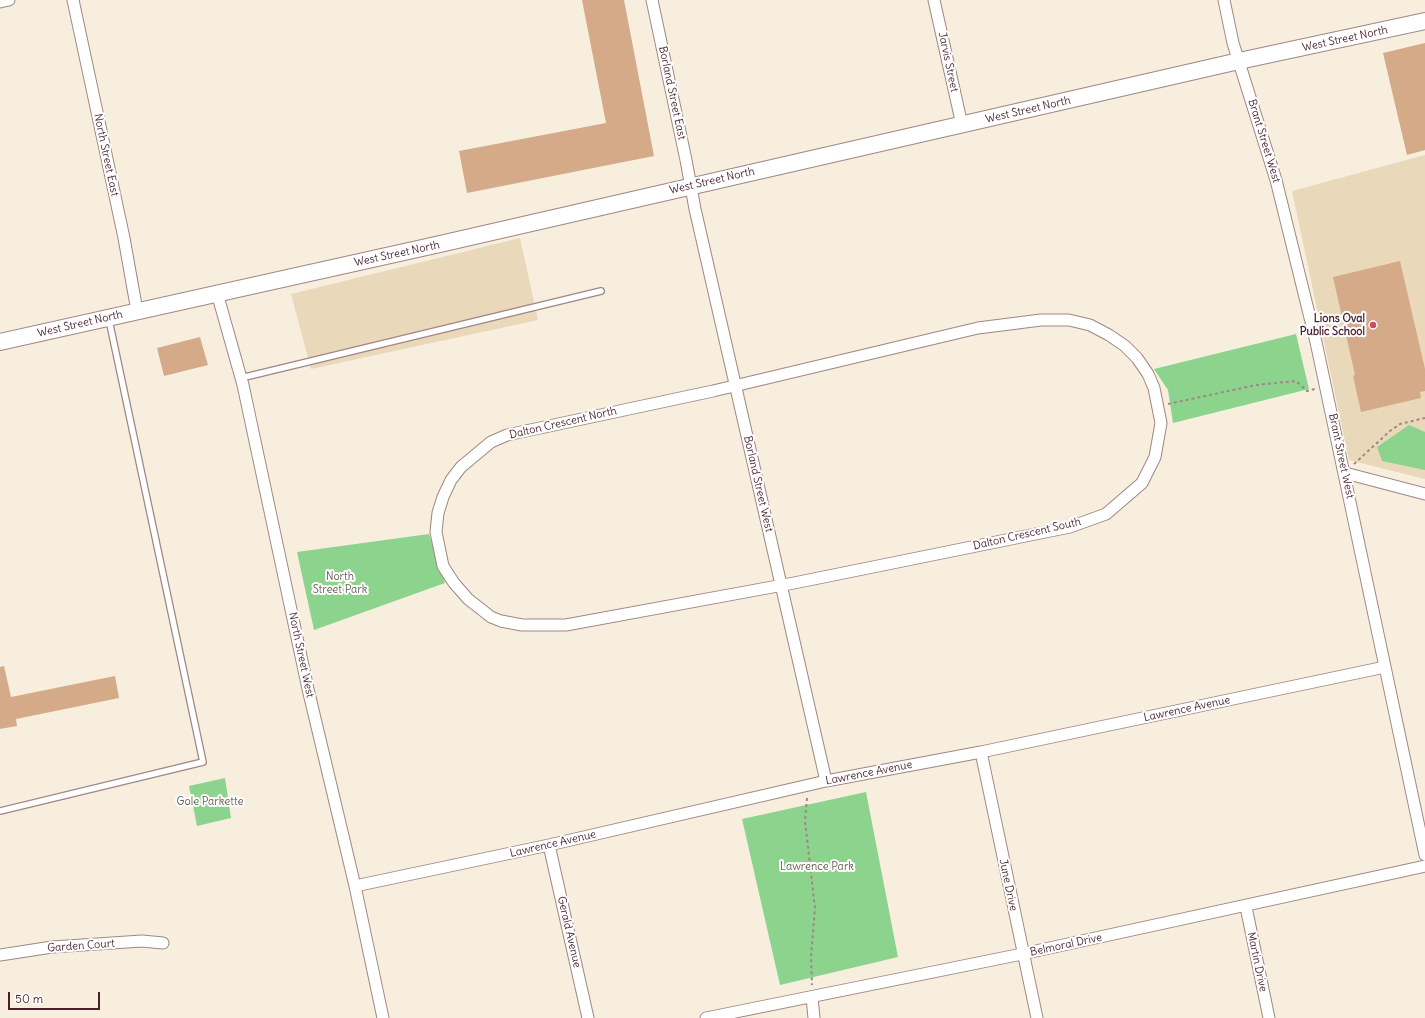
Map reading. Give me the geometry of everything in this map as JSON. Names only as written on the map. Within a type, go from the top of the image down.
[{"type":"main road","name":"West Street North","points":[[0,342],[1239,61],[1425,21]]},
{"type":"street","points":[[0,2],[9,0]]},
{"type":"street","name":"North Street East","points":[[73,0],[124,238],[137,311]]},
{"type":"street","name":"Borland Street East","points":[[652,0],[691,186]]},
{"type":"street","name":"Jarvis Street","points":[[934,0],[962,125]]},
{"type":"street","name":"Brant Street West","points":[[1224,0],[1239,61],[1276,180],[1325,387],[1345,473],[1425,855]]},
{"type":"street","name":"Borland Street West","points":[[691,186],[826,781]]},
{"type":"street","name":"North Street West","points":[[218,293],[241,378],[308,689],[355,886],[382,1018]]},
{"type":"street","name":"Dalton Crescent South","points":[[735,385],[978,328],[1054,319],[1090,325],[1125,346],[1148,374],[1159,406],[1161,423],[1156,456],[1142,483],[1106,514],[1070,527],[781,586]]},
{"type":"street","name":"Dalton Crescent North","points":[[735,385],[530,429],[491,442],[461,467],[451,480],[443,497],[438,513],[436,532],[439,549],[443,566],[454,583],[468,599],[491,617],[522,625],[558,625],[587,622],[781,586]]},
{"type":"street","points":[[1345,473],[1425,494]]},
{"type":"street","name":"Lawrence Avenue","points":[[355,886],[549,845],[826,781],[981,752],[1385,667]]},
{"type":"street","name":"June Drive","points":[[981,752],[1022,954],[1037,1018]]},
{"type":"street","name":"Gerald Avenue","points":[[549,845],[588,1018]]},
{"type":"street","name":"Belmoral Drive","points":[[706,1018],[1246,907],[1425,866]]},
{"type":"street","name":"Martin Drive","points":[[1246,907],[1269,1018]]},
{"type":"street","name":"Garden Court","points":[[0,955],[52,947],[142,941],[163,943]]},
{"type":"street","points":[[812,997],[814,1018]]},
{"type":"lane","points":[[241,378],[600,291]]},
{"type":"lane","points":[[0,811],[203,762],[109,318]]},
{"type":"path","points":[[1159,406],[1256,385],[1296,381],[1307,391],[1325,387]]},
{"type":"path","points":[[1345,473],[1390,431],[1411,420],[1425,418]]},
{"type":"path","points":[[808,785],[805,821],[815,908],[811,957],[812,997]]},
{"type":"shaded area","name":"Lions Oval Public School","points":[[1425,155],[1425,479],[1349,460],[1292,191]]},
{"type":"shaded area","points":[[520,238],[538,320],[311,369],[291,294]]},
{"type":"green space","points":[[1296,334],[1309,389],[1173,423],[1168,390],[1154,369]]},
{"type":"green space","points":[[1409,425],[1425,432],[1425,470],[1382,461],[1377,447]]},
{"type":"green space","name":"North Street Park","points":[[429,534],[445,583],[314,630],[297,552]]},
{"type":"green space","name":"Gole Parkette","points":[[225,778],[231,818],[197,826],[189,786]]},
{"type":"green space","name":"Lawrence Park","points":[[866,792],[898,957],[780,985],[742,819]]},
{"type":"building","points":[[582,0],[624,0],[654,156],[467,193],[459,151],[606,123]]},
{"type":"building","points":[[1425,43],[1425,150],[1407,155],[1383,53]]},
{"type":"building","points":[[1400,261],[1425,369],[1425,391],[1420,392],[1421,398],[1361,412],[1353,376],[1355,375],[1333,277]]},
{"type":"building","points":[[200,337],[208,365],[164,376],[157,348]]},
{"type":"building","points":[[4,666],[11,697],[115,676],[119,698],[16,719],[17,726],[0,729],[0,667]]},
{"type":"place","name":"Lions Oval Public School","points":[[1373,325]]}]
